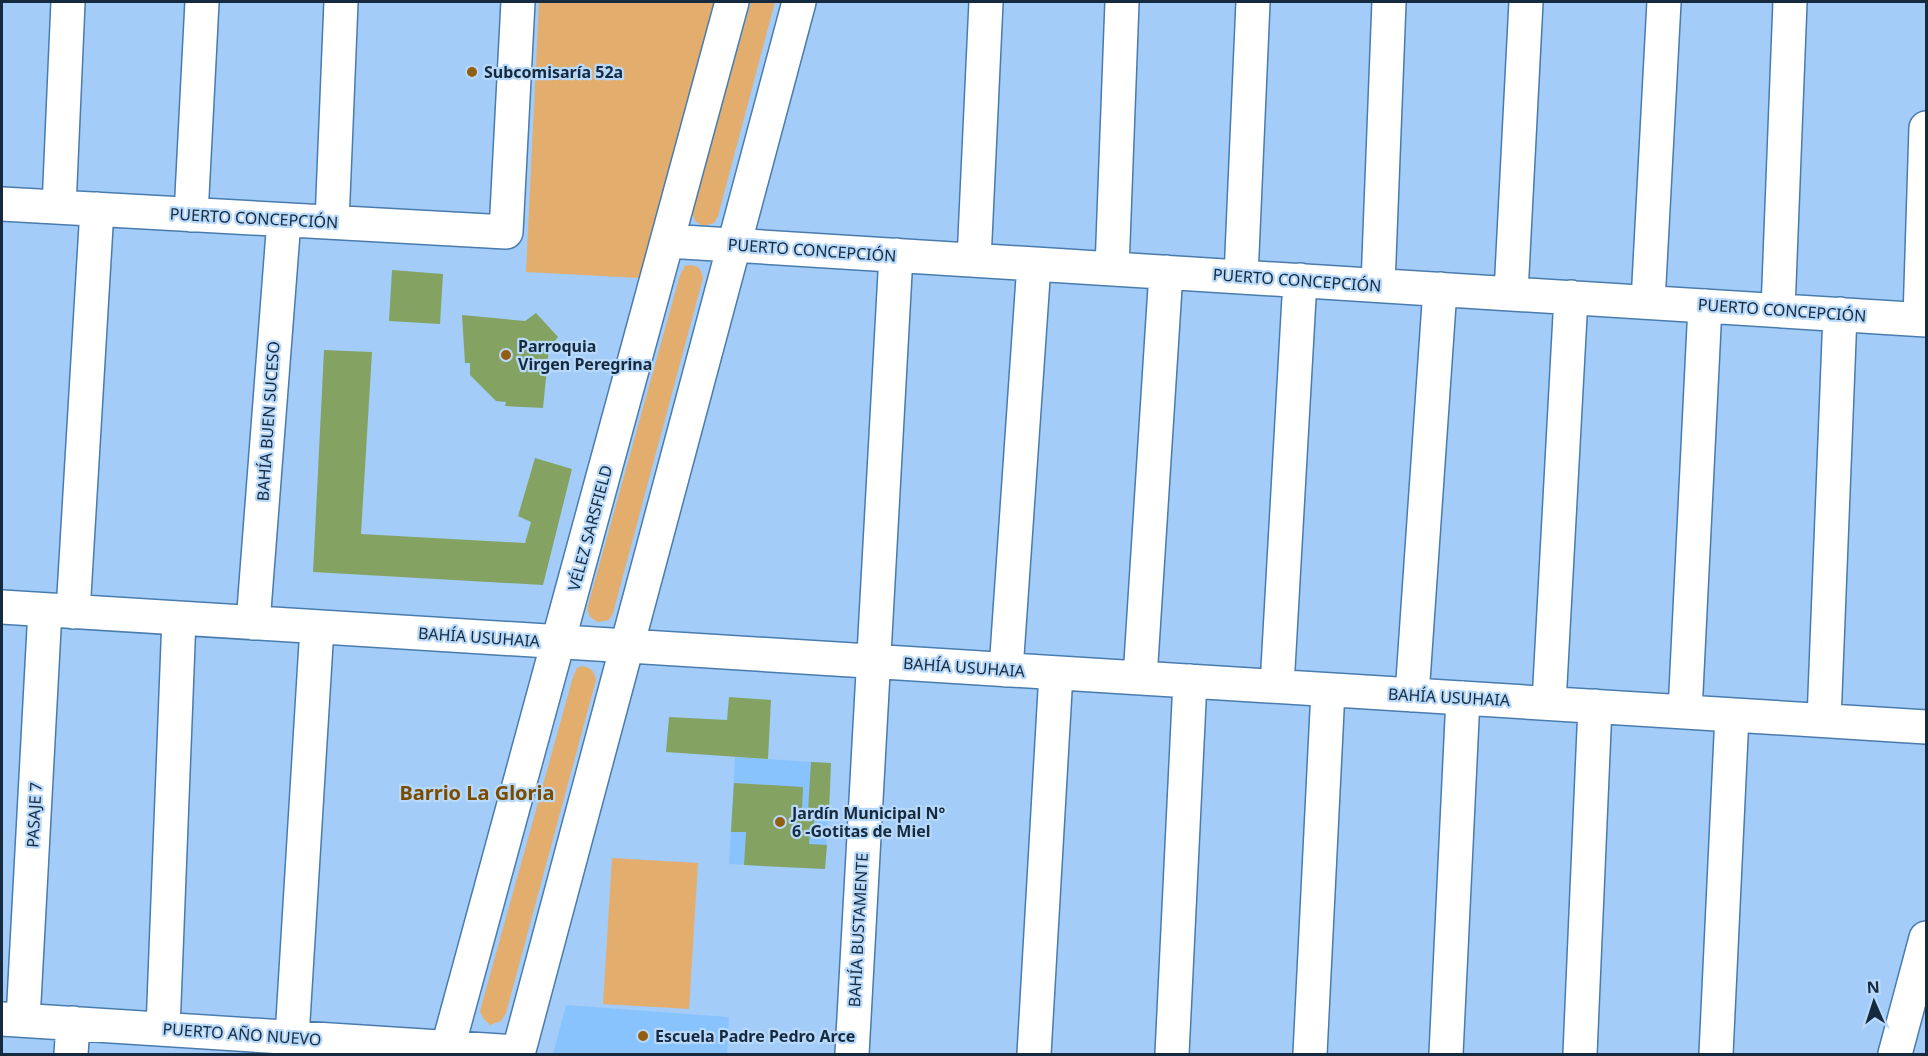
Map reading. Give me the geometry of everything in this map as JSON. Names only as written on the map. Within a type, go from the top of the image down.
[{"type":"street","points":[[59,207],[68,2]]},
{"type":"street","points":[[191,215],[202,2]]},
{"type":"street","points":[[332,222],[341,2]]},
{"type":"street","name":"PUERTO CONCEPCIÓN","points":[[2,204],[506,232],[518,2]]},
{"type":"street","name":"VÉLEZ SARSFIELD","points":[[447,1051],[732,2]]},
{"type":"street","points":[[518,1053],[799,2]]},
{"type":"street","points":[[974,260],[986,2]]},
{"type":"street","points":[[1112,268],[1122,2]]},
{"type":"street","points":[[1241,277],[1253,2]]},
{"type":"street","points":[[1378,285],[1389,2]]},
{"type":"street","points":[[1511,293],[1526,2]]},
{"type":"street","points":[[1648,302],[1664,2]]},
{"type":"street","points":[[1779,310],[1790,2]]},
{"type":"street","points":[[1923,319],[1926,128]]},
{"type":"street","name":"PASAJE 7","points":[[12,1019],[59,611],[97,209]]},
{"type":"street","name":"BAHÍA BUEN SUCESO","points":[[253,623],[284,220]]},
{"type":"street","name":"PUERTO CONCEPCIÓN","points":[[667,241],[1923,319]]},
{"type":"street","name":"BAHÍA BUSTAMENTE","points":[[852,1054],[896,255]]},
{"type":"street","points":[[1006,670],[1034,264]]},
{"type":"street","points":[[1140,678],[1166,272]]},
{"type":"street","points":[[1277,686],[1300,280]]},
{"type":"street","points":[[1412,695],[1440,289]]},
{"type":"street","points":[[1549,703],[1571,297]]},
{"type":"street","points":[[1685,712],[1705,306]]},
{"type":"street","points":[[1824,720],[1840,314]]},
{"type":"street","name":"BAHÍA USUHAIA","points":[[2,607],[1926,727]]},
{"type":"street","points":[[163,1029],[179,618]]},
{"type":"street","points":[[292,1037],[316,627]]},
{"type":"street","points":[[1034,1054],[1056,673]]},
{"type":"street","points":[[1172,1054],[1190,681]]},
{"type":"street","points":[[1310,1054],[1328,690]]},
{"type":"street","points":[[1446,1054],[1463,698]]},
{"type":"street","points":[[1580,1054],[1595,706]]},
{"type":"street","points":[[1716,1054],[1732,715]]},
{"type":"street","points":[[1895,1054],[1926,938]]},
{"type":"street","name":"PUERTO AÑO NUEVO","points":[[12,1019],[72,1039],[163,1029],[206,1043],[292,1037],[447,1051],[518,1053]]},
{"type":"shaded area","points":[[539,2],[715,2],[639,278],[526,272]]},
{"type":"shaded area","points":[[751,2],[775,2],[718,216],[714,223],[703,226],[695,221],[692,212]]},
{"type":"shaded area","points":[[685,266],[699,268],[703,278],[613,613],[609,620],[598,622],[590,617],[587,609],[680,275]]},
{"type":"shaded area","points":[[582,666],[592,670],[596,680],[506,1013],[501,1021],[490,1025],[480,1011],[573,677],[577,668]]},
{"type":"shaded area","name":"Jardín Municipal N° 6 -Gotitas de Miel","points":[[735,757],[831,763],[825,869],[729,864]]},
{"type":"shaded area","points":[[612,858],[698,863],[689,1009],[603,1004]]},
{"type":"shaded area","name":"Escuela Padre Pedro Arce","points":[[566,1005],[729,1017],[727,1054],[553,1054]]},
{"type":"building","points":[[392,270],[443,274],[440,324],[389,321]]},
{"type":"building","name":"Parroquia Virgen Peregrina","points":[[536,313],[558,337],[549,348],[543,408],[505,406],[506,402],[496,401],[470,375],[470,363],[465,363],[462,315],[525,321]]},
{"type":"building","points":[[324,350],[372,352],[361,534],[525,543],[531,522],[518,516],[535,458],[572,469],[543,585],[313,572]]},
{"type":"building","points":[[729,697],[771,700],[768,759],[666,752],[669,717],[727,720]]},
{"type":"building","name":"Jardín Municipal N° 6 -Gotitas de Miel","points":[[811,762],[831,763],[829,813],[811,811],[814,833],[810,832],[809,844],[827,845],[825,869],[744,865],[746,832],[731,832],[734,783],[803,787],[802,810],[808,811]]},
{"type":"place","name":"Subcomisaría 52a","points":[[472,72]]},
{"type":"place","name":"Parroquia Virgen Peregrina","points":[[506,355]]},
{"type":"place","name":"Jardín Municipal N° 6 -Gotitas de Miel","points":[[780,822]]},
{"type":"place","name":"Escuela Padre Pedro Arce","points":[[643,1036]]},
{"type":"district","name":"Barrio La Gloria","points":[[477,792]]}]
